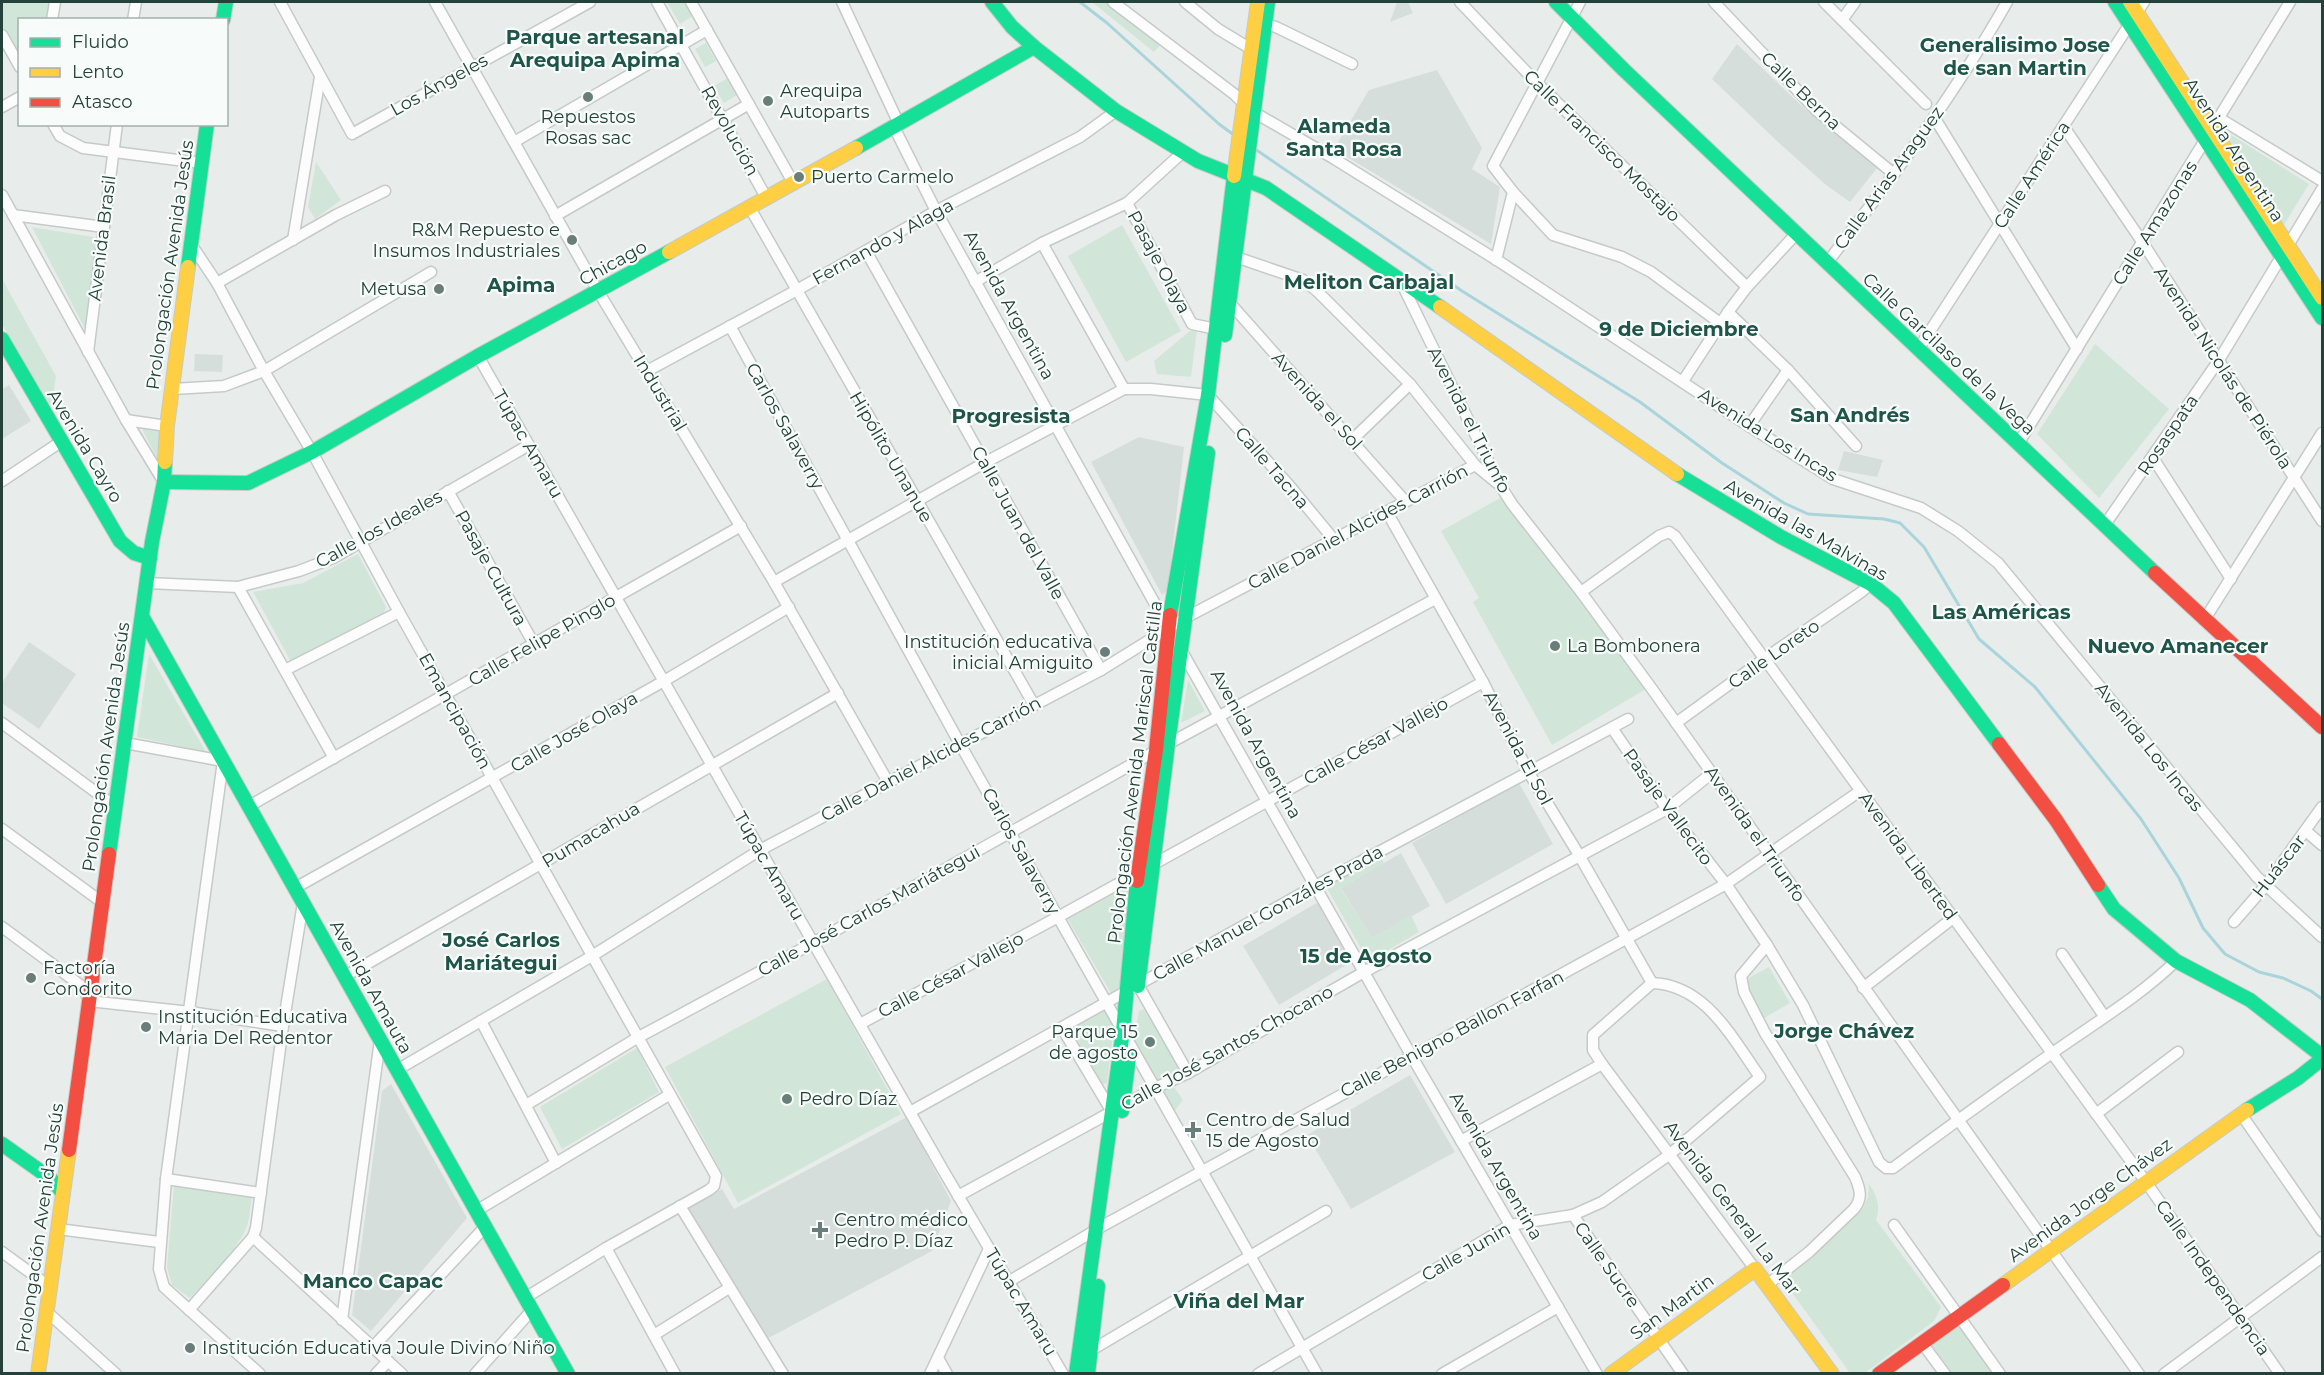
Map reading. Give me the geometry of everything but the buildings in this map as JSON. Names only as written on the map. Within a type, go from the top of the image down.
[{"type":"street","points":[[52,18],[55,2]]},
{"type":"street","points":[[133,18],[136,2]]},
{"type":"street","points":[[223,18],[225,2]]},
{"type":"street","points":[[280,2],[320,76],[293,240]]},
{"type":"street","name":"Industrial","points":[[435,2],[598,291],[789,607],[888,782]]},
{"type":"street","name":"Los Ángeles","points":[[320,76],[352,134],[590,2]]},
{"type":"street","name":"Revolución","points":[[657,2],[767,199]]},
{"type":"street","name":"Revolución","points":[[691,2],[794,184]]},
{"type":"street","name":"Avenida Argentina","points":[[842,2],[936,211],[975,282],[1168,628],[1411,1055],[1597,1374]]},
{"type":"street","name":"Avenida las Malvinas","points":[[992,2],[1012,27],[1034,47],[1116,111],[1212,168],[1241,169],[1695,487],[1780,537],[1871,584],[1894,603],[2056,820],[2114,909],[2176,961],[2250,1000],[2322,1058]]},
{"type":"street","name":"Avenida Los Incas","points":[[1113,2],[1202,72],[1234,94],[1250,110],[1333,158],[1496,260],[1833,479],[1922,508],[1958,531],[1998,563],[2249,868],[2322,937]]},
{"type":"street","points":[[1185,2],[1218,29],[1251,49]]},
{"type":"street","points":[[1250,110],[1260,23],[1258,2]]},
{"type":"street","points":[[1250,110],[1251,49],[1268,2]]},
{"type":"street","name":"Calle Francisco Mostajo","points":[[1460,2],[1536,82],[1747,287]]},
{"type":"street","name":"Calle Garcilaso de la Vega","points":[[1556,2],[1796,234],[1919,348],[2104,526],[2322,727]]},
{"type":"street","points":[[1580,2],[1493,165],[1553,235],[1622,256],[1652,272],[1720,323]]},
{"type":"street","name":"Calle Berna","points":[[1714,2],[1816,110],[1894,174]]},
{"type":"street","points":[[1824,2],[1926,104]]},
{"type":"street","points":[[1842,20],[1855,2]]},
{"type":"street","name":"Avenida Argentina","points":[[2115,2],[2136,10],[2212,130],[2243,187],[2285,252],[2322,317]]},
{"type":"street","name":"Calle Amazonas","points":[[2018,444],[2290,2]]},
{"type":"street","name":"Calle Arias Araguez","points":[[1827,263],[1934,117],[2003,4]]},
{"type":"street","name":"Calle América","points":[[1919,348],[2064,127],[2136,10]]},
{"type":"street","points":[[1260,23],[1276,27],[1352,64]]},
{"type":"street","points":[[514,142],[707,30]]},
{"type":"street","points":[[2,35],[18,63]]},
{"type":"street","name":"Chicago","points":[[164,482],[248,483],[312,452],[478,356],[794,184],[1034,47]]},
{"type":"street","points":[[2,107],[18,98]]},
{"type":"street","points":[[555,216],[749,104]]},
{"type":"street","name":"Prolongación Avenida Mariscal Castilla","points":[[1117,1109],[1131,1046],[1138,872],[1181,648],[1228,255],[1250,110]]},
{"type":"street","name":"Fernando y Alaga","points":[[647,371],[936,211],[1080,137],[1116,111]]},
{"type":"street","points":[[1934,117],[2077,350]]},
{"type":"street","points":[[54,126],[60,136],[83,148],[201,163]]},
{"type":"street","name":"Avenida Brasil","points":[[88,351],[117,126]]},
{"type":"street","name":"Prolongación Avenida Jesús","points":[[38,1374],[150,558],[164,482],[167,426],[207,126]]},
{"type":"street","name":"Avenida Nicolás de Piérola","points":[[2064,127],[2143,243],[2322,521]]},
{"type":"street","points":[[2212,130],[2322,181]]},
{"type":"street","points":[[975,282],[1042,243],[1127,202],[1183,152]]},
{"type":"street","name":"Rosaspata","points":[[2104,526],[2219,360],[2322,189]]},
{"type":"street","points":[[217,283],[385,191]]},
{"type":"street","points":[[1496,260],[1514,192]]},
{"type":"street","points":[[2,195],[126,420],[164,482]]},
{"type":"street","name":"Pasaje Olaya","points":[[1127,202],[1192,324],[1220,329]]},
{"type":"street","name":"Hipólito Unanue","points":[[750,208],[1034,705]]},
{"type":"street","points":[[13,215],[104,227]]},
{"type":"street","points":[[1683,381],[1720,323],[1747,287],[1796,234]]},
{"type":"street","name":"Emancipación","points":[[191,243],[217,283],[264,371],[312,452],[399,612],[714,1172],[716,1180],[709,1190],[680,1206]]},
{"type":"street","points":[[1042,243],[1124,389]]},
{"type":"street","name":"Calle Juan del Valle","points":[[866,251],[1101,670]]},
{"type":"street","name":"Avenida Argentina","points":[[2285,252],[2322,298]]},
{"type":"street","points":[[1228,255],[1303,280],[1317,291],[1410,384],[1475,465],[1500,485]]},
{"type":"street","name":"Prolongación Avenida Mariscal Castilla","points":[[1220,329],[1229,302],[1228,255]]},
{"type":"street","points":[[173,389],[224,386],[264,371],[431,272]]},
{"type":"street","name":"Avenida el Triunfo","points":[[1398,278],[1500,485],[1512,504],[1581,592],[1676,723],[2139,1374]]},
{"type":"street","name":"Avenida el Sol","points":[[1229,302],[1406,501]]},
{"type":"street","points":[[1728,312],[1788,370],[1856,446]]},
{"type":"street","name":"Carlos Salaverry","points":[[730,326],[960,744],[1317,1374]]},
{"type":"street","name":"Avenida Cayro","points":[[2,339],[120,541],[134,553],[150,558]]},
{"type":"street","name":"Túpac Amaru","points":[[478,356],[958,1196],[1063,1374]]},
{"type":"street","points":[[1749,426],[1788,370]]},
{"type":"street","points":[[1352,440],[1410,384]]},
{"type":"street","points":[[774,582],[984,463],[1124,389],[1151,389],[1211,400]]},
{"type":"street","name":"Prolongación Avenida Mariscal Castilla","points":[[1076,1374],[1085,1351],[1117,1109],[1123,1031],[1133,988],[1154,863],[1168,628],[1211,400]]},
{"type":"street","name":"Calle Tacna","points":[[1211,400],[1288,484],[1335,541]]},
{"type":"street","points":[[126,420],[167,426]]},
{"type":"street","points":[[2205,619],[2322,433]]},
{"type":"street","points":[[2,481],[62,441]]},
{"type":"street","name":"Calle los Ideales","points":[[147,583],[238,587],[299,571],[333,558],[529,445]]},
{"type":"street","points":[[2153,458],[2231,579]]},
{"type":"street","name":"Calle Daniel Alcides Carrión","points":[[397,1070],[592,956],[760,850],[1101,670],[1185,618],[1335,541],[1475,465]]},
{"type":"street","name":"Pasaje Cultura","points":[[448,491],[534,644]]},
{"type":"street","name":"Avenida El Sol","points":[[1387,512],[1483,682],[1529,773],[1652,983]]},
{"type":"street","name":"Calle Felipe Pinglo","points":[[249,806],[741,526]]},
{"type":"street","name":"Avenida Liberted","points":[[1581,592],[1659,536],[1669,532],[1675,536],[2146,1182]]},
{"type":"street","name":"Calle Loreto","points":[[1676,723],[1871,584]]},
{"type":"street","points":[[238,587],[334,758]]},
{"type":"street","name":"Calle José Carlos Mariátegui","points":[[526,1105],[637,1038],[813,943],[1162,747],[1436,599]]},
{"type":"street","name":"Calle José Olaya","points":[[295,888],[664,681],[789,607]]},
{"type":"street","points":[[285,670],[399,612]]},
{"type":"street","name":"Avenida Amauta","points":[[142,618],[568,1374]]},
{"type":"street","name":"Calle César Vallejo","points":[[860,1024],[1483,682]]},
{"type":"street","name":"Pumacahua","points":[[344,977],[838,693]]},
{"type":"street","name":"Calle Manuel Gonzáles Prada","points":[[910,1112],[1315,886],[1628,719]]},
{"type":"street","points":[[2,723],[116,807]]},
{"type":"street","name":"Pasaje Vallecito","points":[[1612,728],[1667,809],[1726,884]]},
{"type":"street","points":[[125,743],[223,760],[166,1179],[159,1242],[159,1269],[164,1287],[260,1374]]},
{"type":"street","name":"Calle José Santos Chocano","points":[[958,1196],[1155,1088],[1188,1073],[1364,972],[1667,809],[1712,773]]},
{"type":"street","name":"Calle Benigno Ballon Farfan","points":[[1008,1282],[1101,1227],[1411,1055],[1726,884],[1860,791]]},
{"type":"street","name":"Huáscar","points":[[2234,922],[2266,885],[2322,807]]},
{"type":"street","points":[[2,829],[103,903]]},
{"type":"street","points":[[2306,831],[2322,845]]},
{"type":"street","points":[[1726,884],[1767,945],[1803,1005],[1879,1162],[1886,1168],[1893,1168],[2159,978],[2176,961]]},
{"type":"street","points":[[189,1310],[253,1237],[303,903]]},
{"type":"street","points":[[1863,988],[1953,918]]},
{"type":"street","points":[[2,927],[83,987],[89,1001],[190,1012],[283,1026]]},
{"type":"street","points":[[1767,945],[1741,976],[1744,992],[1786,1068],[1859,1188],[1859,1202],[1809,1252],[1767,1285]]},
{"type":"street","points":[[2062,954],[2104,1016]]},
{"type":"street","name":"Avenida General La Mar","points":[[1652,983],[1593,1035],[1593,1050],[1832,1374]]},
{"type":"street","name":"Calle Junin","points":[[1258,1374],[1510,1225],[1573,1215],[1602,1202],[1669,1155],[1760,1077],[1716,1014],[1695,997],[1665,984],[1652,983]]},
{"type":"street","points":[[1133,988],[1188,1073]]},
{"type":"street","points":[[481,1021],[556,1163]]},
{"type":"street","points":[[1062,1028],[1117,1109]]},
{"type":"street","points":[[342,1320],[380,1040]]},
{"type":"street","points":[[2096,1114],[2178,1052]]},
{"type":"street","name":"Avenida Jorge Chávez","points":[[1879,1374],[2241,1114],[2298,1078],[2322,1058]]},
{"type":"street","points":[[1461,1141],[1602,1064]]},
{"type":"street","points":[[476,1211],[669,1095]]},
{"type":"street","points":[[2241,1114],[2322,1231]]},
{"type":"street","points":[[2,1144],[50,1178],[63,1193]]},
{"type":"street","points":[[166,1179],[261,1193]]},
{"type":"street","name":"Calle Independencia","points":[[2146,1182],[2280,1374]]},
{"type":"street","points":[[475,1374],[529,1304],[606,1248],[680,1206],[781,1373]]},
{"type":"street","points":[[1085,1351],[1326,1211]]},
{"type":"street","name":"Calle Sucre","points":[[1573,1215],[1683,1374]]},
{"type":"street","points":[[1894,1225],[2000,1374]]},
{"type":"street","points":[[373,1347],[485,1227]]},
{"type":"street","points":[[58,1229],[159,1242]]},
{"type":"street","points":[[253,1237],[402,1374]]},
{"type":"street","points":[[606,1248],[675,1374]]},
{"type":"street","points":[[930,1374],[989,1249]]},
{"type":"street","points":[[2,1252],[50,1287]]},
{"type":"street","points":[[2164,1374],[2322,1257]]},
{"type":"street","name":"San Martin","points":[[1611,1374],[1755,1269]]},
{"type":"street","points":[[654,1335],[729,1288]]},
{"type":"street","points":[[1442,1374],[1558,1307]]},
{"type":"street","points":[[46,1311],[116,1374]]},
{"type":"street","points":[[1922,1343],[1945,1374]]},
{"type":"street","name":"Prolongación Avenida Mariscal Castilla","points":[[1085,1351],[1088,1374]]},
{"type":"street","points":[[938,1358],[946,1374]]},
{"type":"street","points":[[376,1374],[387,1361]]},
{"type":"shaded area","points":[[1397,2],[1408,2],[1413,13],[1390,22]]},
{"type":"shaded area","points":[[1737,44],[1805,109],[1878,167],[1850,202],[1826,185],[1712,79]]},
{"type":"shaded area","points":[[1437,70],[1482,148],[1472,169],[1500,187],[1491,244],[1334,149],[1369,90]]},
{"type":"shaded area","points":[[195,354],[223,355],[222,372],[194,371]]},
{"type":"shaded area","points":[[9,385],[31,421],[2,439],[2,389]]},
{"type":"shaded area","points":[[1139,437],[1184,447],[1168,590],[1162,595],[1091,462]]},
{"type":"shaded area","points":[[1844,451],[1883,460],[1877,477],[1838,470]]},
{"type":"shaded area","points":[[29,642],[76,674],[39,729],[2,703],[2,683]]},
{"type":"shaded area","points":[[1519,783],[1553,844],[1446,904],[1412,843]]},
{"type":"shaded area","points":[[1401,853],[1430,906],[1372,938],[1341,888]]},
{"type":"shaded area","points":[[1320,901],[1353,961],[1279,1005],[1243,946]]},
{"type":"shaded area","points":[[1410,1075],[1455,1152],[1351,1209],[1307,1135]]},
{"type":"shaded area","points":[[391,1084],[467,1218],[371,1331],[352,1315],[382,1091]]},
{"type":"shaded area","name":"Centro médico Pedro P. Díaz","points":[[907,1117],[951,1201],[932,1251],[759,1343],[687,1207],[722,1189],[734,1209]]},
{"type":"green space","points":[[2,2],[50,2],[46,18],[18,18],[18,57],[2,28]]},
{"type":"green space","points":[[667,2],[685,2],[693,16],[680,24]]},
{"type":"green space","points":[[1092,2],[1107,2],[1160,45],[1154,52]]},
{"type":"green space","points":[[706,43],[716,61],[705,67],[695,49]]},
{"type":"green space","points":[[728,78],[737,95],[724,103],[714,86]]},
{"type":"green space","points":[[2222,129],[2309,184],[2282,228]]},
{"type":"green space","points":[[316,162],[341,200],[315,219],[308,207]]},
{"type":"green space","points":[[1122,225],[1181,331],[1126,362],[1068,256]]},
{"type":"green space","points":[[32,227],[99,238],[85,329]]},
{"type":"green space","points":[[2,279],[56,376],[51,412],[2,324]]},
{"type":"green space","points":[[1197,330],[1191,377],[1157,374],[1154,361],[1190,331]]},
{"type":"green space","points":[[2095,344],[2169,409],[2099,498],[2037,434]]},
{"type":"green space","points":[[162,426],[159,462],[141,427]]},
{"type":"green space","name":"La Bombonera","points":[[1502,497],[1646,689],[1552,745],[1473,602],[1479,598],[1441,531]]},
{"type":"green space","points":[[358,554],[386,607],[383,615],[299,660],[290,660],[253,592],[303,583]]},
{"type":"green space","points":[[149,654],[206,752],[137,737]]},
{"type":"green space","points":[[1188,680],[1205,711],[1181,723]]},
{"type":"green space","points":[[1378,853],[1384,863],[1341,889],[1372,938],[1411,915],[1419,932],[1371,960],[1367,959],[1324,883]]},
{"type":"green space","points":[[1132,883],[1122,989],[1111,993],[1067,918]]},
{"type":"green space","points":[[1769,967],[1790,1003],[1764,1018],[1743,981]]},
{"type":"green space","name":"Pedro Díaz","points":[[827,979],[901,1114],[738,1203],[665,1067]]},
{"type":"green space","points":[[1103,1009],[1114,1027],[1107,1083],[1099,1085],[1068,1029]]},
{"type":"green space","points":[[1144,1009],[1179,1068],[1155,1083],[1133,1045],[1139,1011]]},
{"type":"green space","points":[[637,1048],[659,1092],[562,1149],[540,1107]]},
{"type":"green space","points":[[1170,1081],[1183,1100],[1173,1113],[1158,1090]]},
{"type":"green space","points":[[1869,1184],[1877,1201],[1876,1220],[1941,1307],[1934,1321],[1865,1373],[1850,1373],[1783,1280],[1784,1273],[1863,1209],[1868,1197]]},
{"type":"green space","points":[[174,1185],[252,1197],[248,1223],[236,1246],[190,1298],[172,1285],[167,1267]]},
{"type":"green space","points":[[1961,1324],[1996,1373],[1950,1373],[1930,1347]]},
{"type":"waterway","points":[[1080,2],[1234,135]]},
{"type":"waterway","points":[[1255,149],[1462,291],[1640,402],[1722,463],[1784,503],[1808,514],[1884,519],[1900,523],[1924,547],[1979,639],[2035,687],[2141,819],[2179,878],[2203,928],[2225,954],[2259,972],[2283,978],[2311,991],[2322,999]]},
{"type":"traffic: fast","points":[[223,18],[226,2]]},
{"type":"traffic: fast","points":[[992,2],[1012,27],[1034,47],[1116,111],[1198,161],[1266,188],[1440,307]]},
{"type":"traffic: fast","points":[[1225,335],[1268,2]]},
{"type":"traffic: fast","points":[[1556,2],[1624,70],[2155,573]]},
{"type":"traffic: fast","points":[[2115,2],[2322,318]]},
{"type":"traffic: fast","points":[[856,148],[1034,47]]},
{"type":"traffic: fast","points":[[188,267],[207,126]]},
{"type":"traffic: fast","points":[[1170,615],[1208,395],[1234,176]]},
{"type":"traffic: fast","points":[[164,482],[248,483],[312,452],[478,356],[669,252]]},
{"type":"traffic: fast","points":[[2,339],[120,541],[134,553],[150,558]]},
{"type":"traffic: fast","points":[[1138,986],[1208,453]]},
{"type":"traffic: fast","points":[[109,854],[152,542],[164,482],[165,462]]},
{"type":"traffic: fast","points":[[1677,474],[1781,537],[1871,584],[1894,603],[1999,744]]},
{"type":"traffic: fast","points":[[143,618],[568,1374]]},
{"type":"traffic: fast","points":[[1076,1374],[1123,1031],[1137,881]]},
{"type":"traffic: fast","points":[[2098,885],[2114,909],[2176,961],[2250,1000],[2322,1056]]},
{"type":"traffic: fast","points":[[1122,1111],[1129,1057]]},
{"type":"traffic: fast","points":[[2247,1110],[2298,1078],[2322,1059]]},
{"type":"traffic: fast","points":[[2,1144],[50,1178],[63,1193]]},
{"type":"traffic: fast","points":[[1088,1374],[1098,1286]]},
{"type":"traffic: slow","points":[[1234,176],[1258,2]]},
{"type":"traffic: slow","points":[[2130,2],[2322,298]]},
{"type":"traffic: slow","points":[[669,252],[856,148]]},
{"type":"traffic: slow","points":[[165,462],[167,426],[188,267]]},
{"type":"traffic: slow","points":[[1440,307],[1677,474]]},
{"type":"traffic: slow","points":[[2003,1285],[2247,1110]]},
{"type":"traffic: slow","points":[[38,1374],[69,1150]]},
{"type":"traffic: slow","points":[[1611,1374],[1755,1269],[1832,1374]]},
{"type":"traffic: jam","points":[[2155,573],[2322,727]]},
{"type":"traffic: jam","points":[[1137,881],[1156,750],[1170,615]]},
{"type":"traffic: jam","points":[[1999,744],[2056,820],[2098,885]]},
{"type":"traffic: jam","points":[[69,1150],[109,854]]},
{"type":"traffic: jam","points":[[1879,1374],[2003,1285]]},
{"type":"place","name":"Repuestos Rosas sac","points":[[588,97]]},
{"type":"place","name":"Arequipa Autoparts","points":[[768,101]]},
{"type":"place","name":"Puerto Carmelo","points":[[799,177]]},
{"type":"place","name":"R&M Repuesto e Insumos Industriales","points":[[572,240]]},
{"type":"place","name":"Metusa","points":[[439,289]]},
{"type":"place","name":"La Bombonera","points":[[1555,646]]},
{"type":"place","name":"Institución educativa inicial Amiguito","points":[[1105,652]]},
{"type":"place","name":"Factoría Condorito","points":[[31,978]]},
{"type":"place","name":"Institución Educativa Maria Del Redentor","points":[[146,1027]]},
{"type":"place","name":"Parque 15 de agosto","points":[[1150,1042]]},
{"type":"place","name":"Pedro Díaz","points":[[787,1099]]},
{"type":"place","name":"Centro de Salud 15 de Agosto","points":[[1193,1130]]},
{"type":"place","name":"Centro médico Pedro P. Díaz","points":[[820,1230]]},
{"type":"place","name":"Institución Educativa Joule Divino Niño","points":[[190,1348]]},
{"type":"district","name":"Parque artesanal Arequipa Apima","points":[[595,48]]},
{"type":"district","name":"Generalisimo Jose de san Martin","points":[[2015,56]]},
{"type":"district","name":"Alameda Santa Rosa","points":[[1344,138]]},
{"type":"district","name":"Meliton Carbajal","points":[[1369,282]]},
{"type":"district","name":"Apima","points":[[521,285]]},
{"type":"district","name":"9 de Diciembre","points":[[1679,329]]},
{"type":"district","name":"San Andrés","points":[[1850,415]]},
{"type":"district","name":"Progresista","points":[[1011,416]]},
{"type":"district","name":"Las Américas","points":[[2001,612]]},
{"type":"district","name":"Nuevo Amanecer","points":[[2178,646]]},
{"type":"district","name":"José Carlos Mariátegui","points":[[501,952]]},
{"type":"district","name":"15 de Agosto","points":[[1366,956]]},
{"type":"district","name":"Jorge Chávez","points":[[1844,1031]]},
{"type":"district","name":"Manco Capac","points":[[373,1281]]},
{"type":"district","name":"Viña del Mar","points":[[1239,1301]]}]
